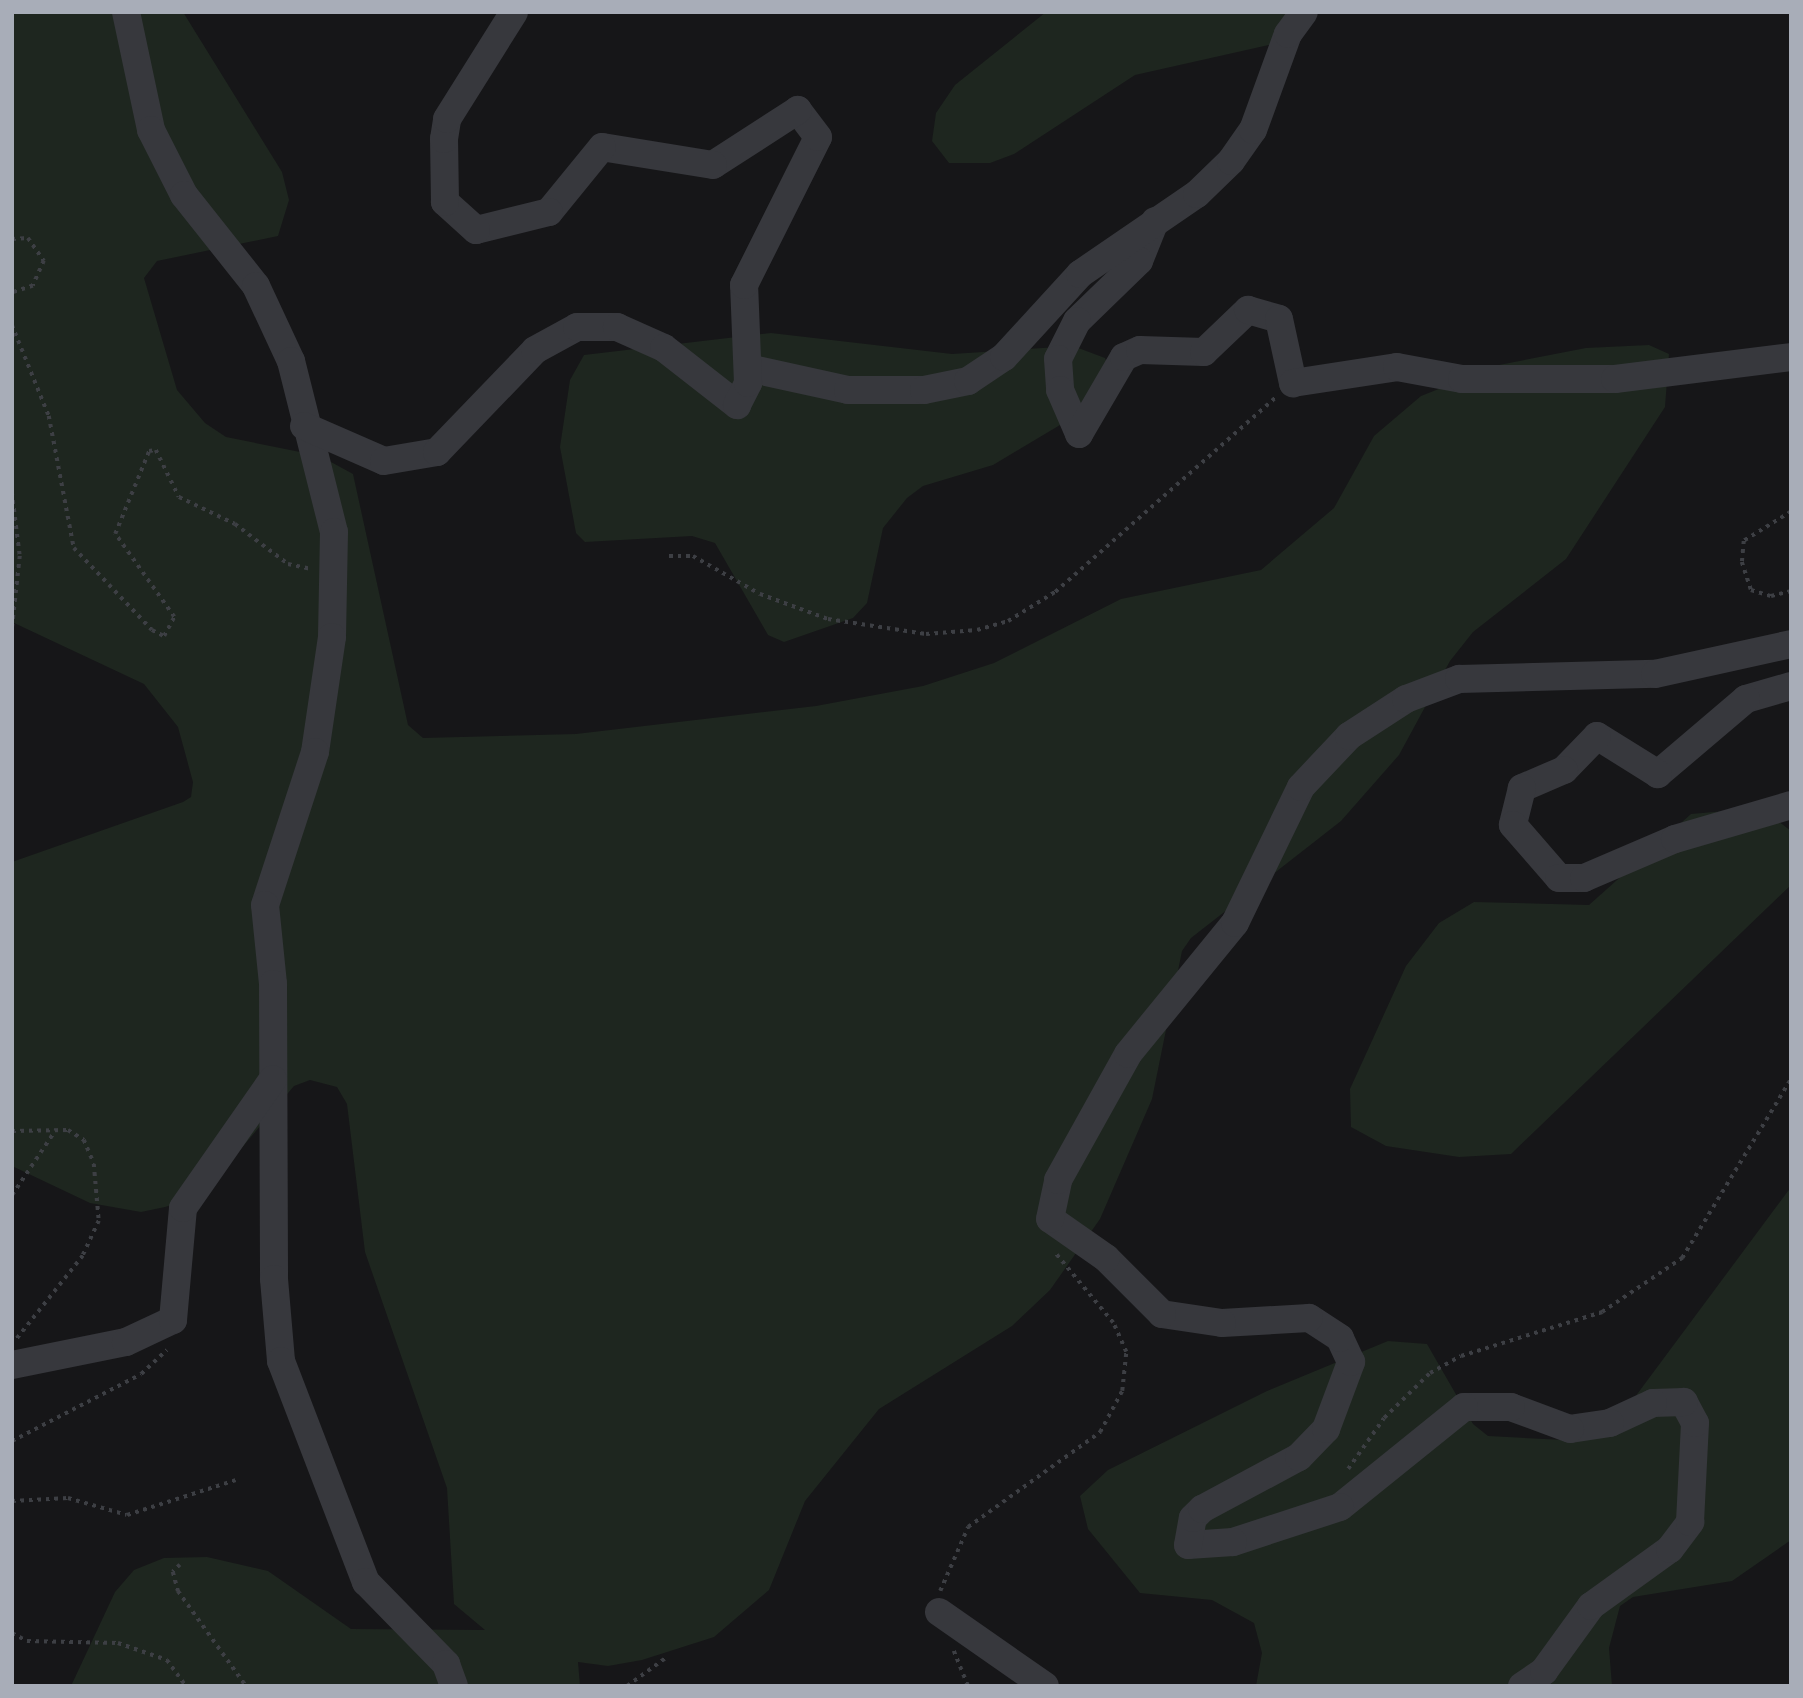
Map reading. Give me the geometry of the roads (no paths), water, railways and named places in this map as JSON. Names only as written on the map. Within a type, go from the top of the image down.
[{"type":"street","points":[[127,12],[151,130],[184,195],[256,286],[290,360],[304,426],[334,532],[335,575],[315,752],[265,905],[273,1079],[274,1279],[281,1361],[366,1582],[446,1664],[454,1686]]},
{"type":"street","points":[[304,426],[384,461],[437,452],[535,350],[577,327],[617,327],[664,348],[737,405],[747,368],[744,285],[818,137],[798,110],[713,165],[602,147],[550,212],[476,230],[445,202],[444,139],[458,100],[514,12]]},
{"type":"street","points":[[747,368],[848,390],[924,390],[968,381],[1004,357],[1080,274],[1155,221],[1231,161],[1253,130],[1288,34],[1304,12]]},
{"type":"street","points":[[1155,221],[1139,261],[1077,321],[1058,359],[1060,390],[1079,434],[1124,357],[1140,350],[1204,352],[1248,310],[1279,319],[1293,383],[1397,367],[1462,379],[1615,379],[1791,357]]},
{"type":"street","points":[[1522,1686],[1544,1671],[1591,1606],[1670,1549],[1690,1522],[1695,1423],[1684,1402],[1653,1403],[1610,1423],[1570,1429],[1511,1407],[1464,1407],[1340,1507],[1233,1542],[1188,1545],[1193,1518],[1202,1509],[1299,1457],[1326,1429],[1351,1362],[1340,1338],[1310,1318],[1222,1323],[1162,1314],[1106,1258],[1050,1219],[1058,1180],[1128,1054],[1235,923],[1301,787],[1349,736],[1406,699],[1459,679],[1655,674],[1791,644]]},
{"type":"street","points":[[1791,686],[1746,699],[1658,774],[1597,736],[1564,770],[1522,789],[1513,825],[1559,878],[1584,878],[1675,839],[1791,805]]},
{"type":"street","points":[[12,1364],[126,1342],[173,1320],[183,1208],[273,1079]]},
{"type":"street","points":[[939,1612],[1045,1686]]}]
